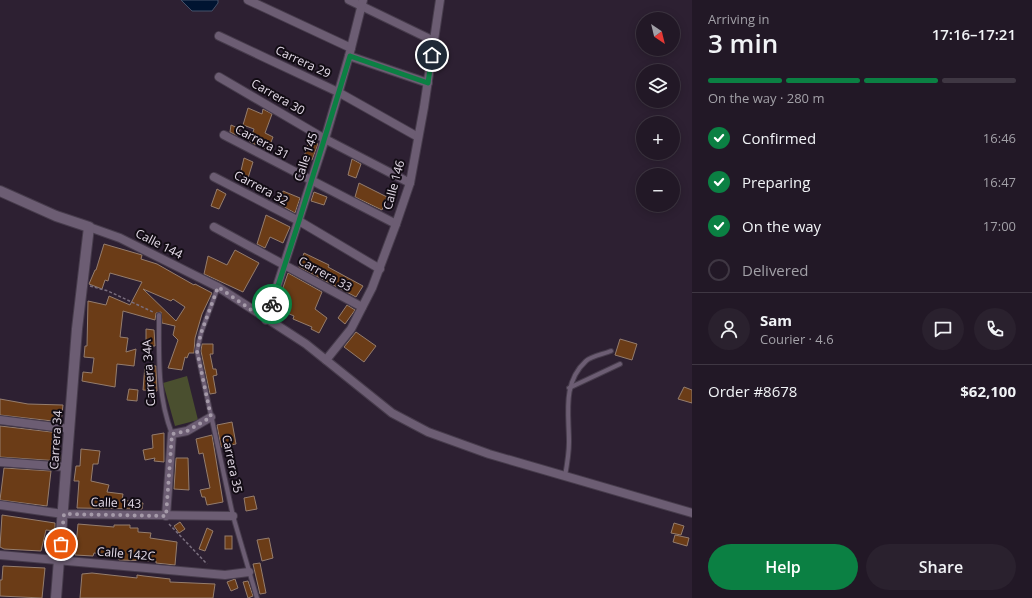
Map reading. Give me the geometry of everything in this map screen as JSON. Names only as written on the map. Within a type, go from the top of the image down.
[{"type":"street","points":[[248,0],[350,52],[428,83]]},
{"type":"street","points":[[349,0],[362,3],[434,41]]},
{"type":"street","name":"Calle 146","points":[[326,360],[351,329],[362,308],[380,269],[410,183],[428,83],[440,0]]},
{"type":"street","name":"Calle 145","points":[[266,320],[285,266],[325,139],[350,52],[362,3]]},
{"type":"street","name":"Carrera 29","points":[[219,36],[338,92],[418,137]]},
{"type":"street","name":"Carrera 30","points":[[219,77],[325,139],[410,183]]},
{"type":"street","name":"Carrera 31","points":[[224,135],[396,224]]},
{"type":"street","name":"Carrera 32","points":[[214,176],[299,221],[380,269]]},
{"type":"street","points":[[0,191],[56,216],[89,227]]},
{"type":"street","name":"Carrera 34","points":[[56,598],[64,514],[77,329],[89,227]]},
{"type":"street","name":"Calle 144","points":[[89,227],[120,238],[218,287]]},
{"type":"street","name":"Carrera 33","points":[[214,227],[362,308]]},
{"type":"street","points":[[218,287],[266,320],[306,344],[392,412],[428,432],[489,454],[692,514]]},
{"type":"street","points":[[172,434],[187,431],[211,417]]},
{"type":"street","points":[[0,420],[70,429]]},
{"type":"street","name":"Carrera 34A","points":[[166,516],[172,434]]},
{"type":"street","points":[[0,462],[67,467]]},
{"type":"street","name":"Calle 143","points":[[0,505],[64,514],[233,516]]},
{"type":"street","name":"Calle 142C","points":[[0,555],[225,576],[249,572]]},
{"type":"lane","name":"Carrera 35","points":[[218,287],[201,333],[197,351],[233,516],[257,598]]},
{"type":"lane","name":"Carrera 34A","points":[[158,315],[160,390],[164,413],[172,434]]},
{"type":"lane","points":[[565,476],[569,444],[567,409],[569,388],[576,372],[587,360],[611,351]]},
{"type":"lane","points":[[569,388],[620,364]]},
{"type":"path","points":[[82,284],[108,291],[158,315]]},
{"type":"path","points":[[166,516],[170,526],[218,575]]},
{"type":"green space","points":[[187,376],[198,420],[175,426],[163,383]]},
{"type":"water","points":[[181,0],[218,0],[218,3],[212,11],[192,11]]},
{"type":"building","points":[[248,108],[262,114],[263,109],[272,114],[265,133],[273,137],[268,150],[250,142],[254,129],[243,125]]},
{"type":"building","points":[[231,125],[240,129],[238,136],[230,132]]},
{"type":"building","points":[[309,141],[318,144],[312,160],[304,157]]},
{"type":"building","points":[[244,158],[253,162],[248,178],[240,175]]},
{"type":"building","points":[[352,159],[361,164],[356,178],[348,175]]},
{"type":"building","points":[[359,183],[387,197],[382,210],[355,197]]},
{"type":"building","points":[[217,189],[226,194],[219,209],[211,206]]},
{"type":"building","points":[[283,191],[300,198],[295,213],[279,204]]},
{"type":"building","points":[[314,192],[327,197],[324,205],[311,201]]},
{"type":"building","points":[[266,215],[290,227],[283,243],[270,237],[265,248],[257,244]]},
{"type":"building","points":[[104,244],[142,255],[141,259],[157,264],[194,285],[195,284],[212,293],[202,314],[195,338],[194,353],[189,353],[187,358],[185,357],[182,370],[168,368],[178,340],[173,335],[175,326],[162,323],[161,312],[156,313],[155,320],[123,311],[120,337],[128,338],[126,352],[136,349],[134,366],[117,364],[115,387],[82,381],[83,372],[92,373],[94,358],[84,357],[85,346],[87,346],[88,301],[106,305],[109,296],[130,305],[142,282],[110,273],[108,281],[105,280],[102,289],[89,284],[96,270]],"holes":[[[143,289],[171,301],[173,299],[185,307],[176,321]]]},
{"type":"building","points":[[235,250],[259,263],[243,292],[204,274],[208,256],[227,265]]},
{"type":"building","points":[[304,253],[329,265],[328,267],[363,286],[356,297],[299,267]]},
{"type":"building","points":[[288,273],[322,292],[315,309],[327,318],[319,333],[311,329],[312,327],[293,319],[294,316],[276,308]]},
{"type":"building","points":[[347,305],[355,310],[345,324],[338,318]]},
{"type":"building","points":[[146,329],[154,330],[155,346],[146,346]]},
{"type":"building","points":[[356,332],[376,346],[364,362],[344,347]]},
{"type":"building","points":[[620,339],[637,344],[632,360],[615,355]]},
{"type":"building","points":[[202,344],[213,344],[213,354],[210,354],[213,369],[216,369],[217,375],[213,376],[216,393],[210,394],[201,351]]},
{"type":"building","points":[[145,365],[156,366],[157,391],[143,390]]},
{"type":"building","points":[[684,387],[692,390],[692,403],[678,399]]},
{"type":"building","points":[[129,389],[138,390],[137,401],[127,400]]},
{"type":"building","points":[[0,399],[28,404],[63,405],[61,422],[0,415]]},
{"type":"building","points":[[232,422],[236,444],[221,447],[217,425]]},
{"type":"building","points":[[0,426],[60,433],[59,439],[57,439],[55,454],[61,454],[60,461],[0,457]]},
{"type":"building","points":[[164,433],[164,462],[154,461],[155,458],[145,460],[143,450],[153,448],[152,435]]},
{"type":"building","points":[[212,435],[223,502],[207,505],[205,497],[202,497],[200,490],[210,488],[203,453],[199,454],[196,439]]},
{"type":"building","points":[[81,449],[100,451],[98,464],[93,464],[91,481],[109,485],[107,492],[123,494],[122,500],[143,503],[142,509],[77,508],[79,481],[74,481],[76,466],[80,466]]},
{"type":"building","points":[[176,458],[188,458],[189,490],[174,489]]},
{"type":"building","points":[[4,468],[51,471],[47,506],[0,500]]},
{"type":"building","points":[[254,496],[257,509],[246,511],[244,498]]},
{"type":"building","points":[[2,515],[55,523],[55,531],[46,530],[41,551],[4,549],[0,547]]},
{"type":"building","points":[[180,522],[185,529],[179,533],[174,526]]},
{"type":"building","points":[[674,523],[684,526],[681,535],[671,533]]},
{"type":"building","points":[[78,524],[114,527],[114,525],[130,525],[130,528],[138,528],[138,532],[151,533],[150,538],[177,542],[175,565],[156,563],[156,561],[119,560],[119,557],[112,557],[112,554],[94,553],[93,556],[75,555]]},
{"type":"building","points":[[207,528],[213,531],[205,551],[199,549]]},
{"type":"building","points":[[675,535],[689,538],[687,546],[673,542]]},
{"type":"building","points":[[225,536],[232,536],[232,549],[225,549]]},
{"type":"building","points":[[269,538],[273,558],[262,561],[257,540]]},
{"type":"building","points":[[260,563],[266,593],[260,594],[253,564]]},
{"type":"building","points":[[3,566],[45,568],[42,598],[0,596],[0,580],[2,580]]},
{"type":"building","points":[[92,573],[137,578],[137,575],[170,579],[170,582],[215,584],[213,598],[80,598],[82,574]]},
{"type":"building","points":[[235,579],[238,588],[231,591],[227,582]]},
{"type":"building","points":[[248,581],[253,596],[248,598],[243,582]]},
{"type":"way so far","points":[[61,544],[64,514],[166,516],[172,456],[172,434],[187,431],[211,417],[197,351],[201,333],[218,287],[266,320],[272,304]]},
{"type":"route","points":[[272,304],[350,56],[428,83],[432,55]]}]
